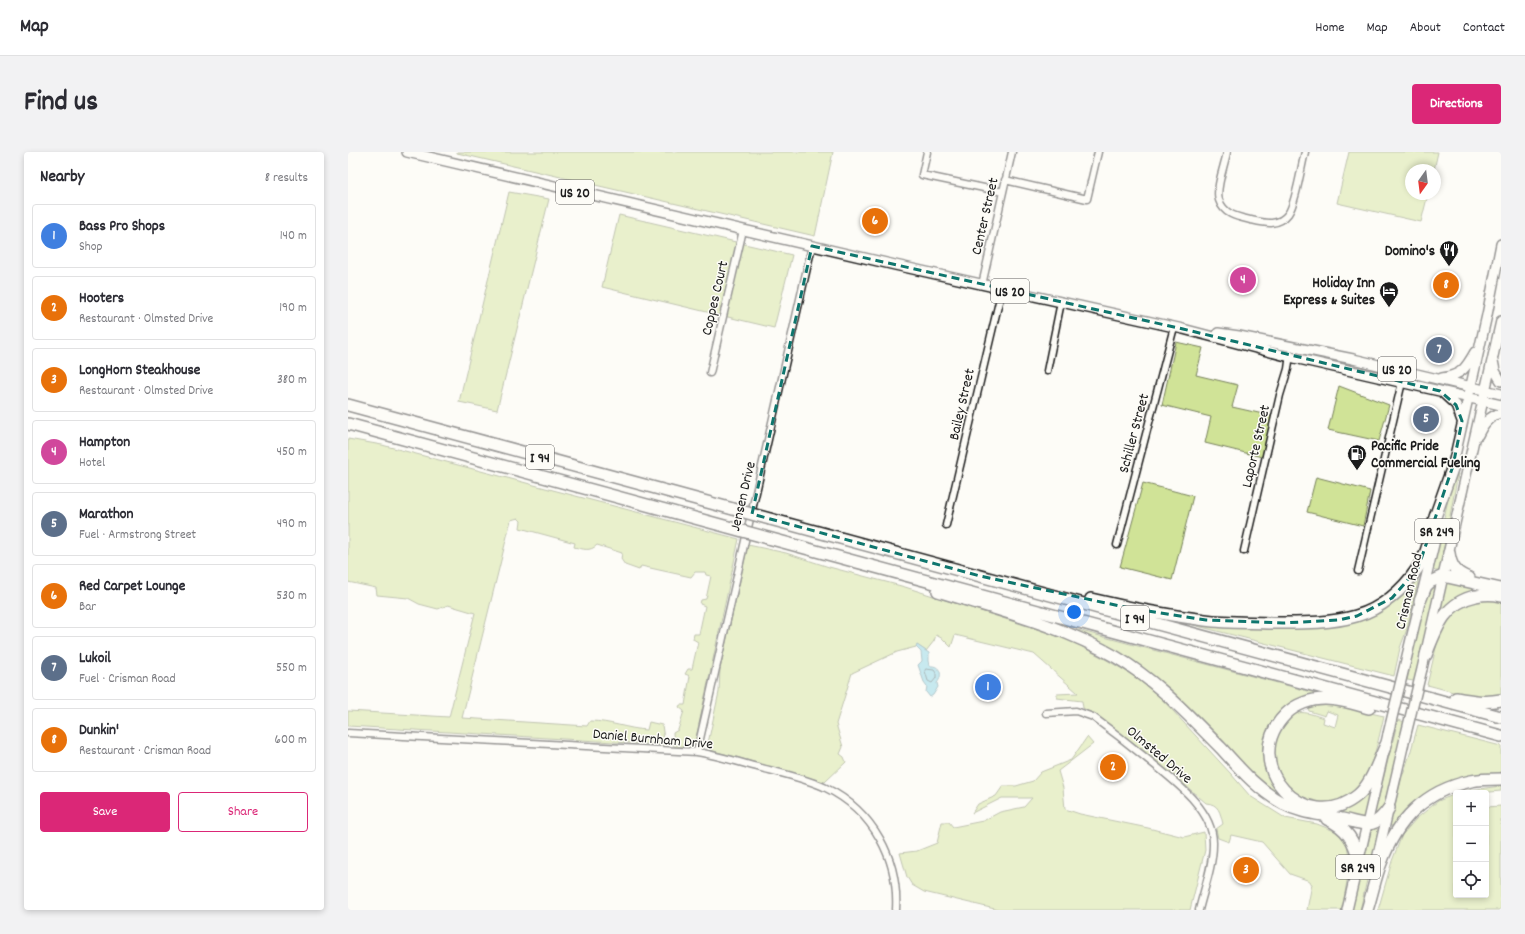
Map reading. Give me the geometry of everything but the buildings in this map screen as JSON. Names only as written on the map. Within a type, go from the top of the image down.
[{"type":"highway","name":"I 94","points":[[348,405],[1501,717]]},
{"type":"highway","name":"I 94","points":[[348,424],[1501,736]]},
{"type":"highway","points":[[980,576],[1061,592],[1129,608],[1206,620],[1283,623],[1339,620],[1357,616],[1392,598],[1405,585],[1418,568],[1428,546],[1435,518],[1453,466]]},
{"type":"highway","points":[[783,542],[838,563],[918,585],[1048,626],[1094,646],[1131,667],[1165,693],[1250,779],[1266,793],[1288,807],[1315,815],[1336,824],[1347,833],[1354,843],[1359,862]]},
{"type":"highway","points":[[1449,553],[1452,567],[1456,571],[1462,576],[1484,584]]},
{"type":"highway","points":[[1420,600],[1426,586],[1430,582],[1444,576],[1501,588]]},
{"type":"highway","points":[[1426,655],[1438,624],[1445,613],[1456,604],[1468,598],[1482,595],[1501,596]]},
{"type":"highway","points":[[1349,676],[1383,679],[1473,702],[1491,702],[1501,700]]},
{"type":"highway","points":[[1387,739],[1367,785],[1350,801],[1338,806],[1327,808],[1315,807],[1292,798],[1276,782],[1271,768],[1269,756],[1273,731],[1280,720],[1290,710],[1311,700],[1334,700],[1376,710],[1441,720]]},
{"type":"highway","points":[[1366,910],[1389,844],[1399,826],[1412,811],[1434,794],[1451,786],[1472,781],[1501,778]]},
{"type":"highway","points":[[1315,815],[1332,816],[1368,825],[1376,823],[1380,820],[1389,808]]},
{"type":"main road","name":"US 20","points":[[407,152],[982,285],[1179,328],[1290,357],[1501,405]]},
{"type":"main road","name":"Crisman Road","points":[[1387,739],[1453,466],[1501,244]]},
{"type":"main road","name":"Crisman Road","points":[[1389,808],[1426,655],[1473,447],[1482,400],[1501,321]]},
{"type":"main road","name":"US 20","points":[[1179,328],[1239,336],[1290,346],[1353,359],[1501,394]]},
{"type":"main road","points":[[1437,379],[1452,377],[1461,373],[1467,367],[1480,342]]},
{"type":"main road","points":[[1492,360],[1494,371],[1501,381]]},
{"type":"main road","points":[[1440,391],[1456,405],[1462,421]]},
{"type":"main road","points":[[1473,447],[1487,420],[1496,414],[1501,413]]},
{"type":"main road","name":"SR 249","points":[[1347,910],[1387,739]]},
{"type":"main road","name":"SR 249","points":[[1366,910],[1389,808]]},
{"type":"street","points":[[927,152],[922,175],[1003,192]]},
{"type":"street","name":"Center Street","points":[[982,285],[1012,152]]},
{"type":"street","points":[[1006,180],[1087,199],[1098,152]]},
{"type":"street","points":[[1228,152],[1218,192],[1219,199],[1226,210],[1234,216],[1266,224],[1278,222],[1288,214],[1293,203],[1305,152]]},
{"type":"street","name":"Coppes Court","points":[[710,373],[743,230]]},
{"type":"street","name":"Jensen Drive","points":[[697,752],[812,246]]},
{"type":"street","name":"Bailey Street","points":[[946,525],[1002,289]]},
{"type":"street","points":[[1047,371],[1061,302]]},
{"type":"street","name":"Schiller Street","points":[[1117,545],[1179,328]]},
{"type":"street","name":"Laporte Street","points":[[1244,551],[1290,357],[1290,346]]},
{"type":"street","points":[[1358,571],[1402,382]]},
{"type":"street","name":"Olmsted Drive","points":[[1046,713],[1076,711],[1093,717],[1179,784],[1199,806],[1211,829],[1214,844],[1199,910]]},
{"type":"street","name":"Daniel Burnham Drive","points":[[348,733],[697,752],[718,756],[806,780],[826,788],[855,808],[870,823],[885,848],[895,880],[896,910]]},
{"type":"highlighted area","points":[[812,246],[1183,329],[1440,391],[1456,405],[1462,421],[1453,466],[1418,568],[1392,598],[1357,616],[1339,620],[1283,623],[1206,620],[1129,608],[980,576],[752,514]]},
{"type":"green space","points":[[457,152],[833,152],[815,236]]},
{"type":"green space","points":[[1349,152],[1438,152],[1435,164],[1405,164],[1405,200],[1426,200],[1421,222],[1337,203]]},
{"type":"green space","points":[[509,192],[549,199],[497,410],[459,402]]},
{"type":"green space","points":[[619,215],[792,255],[774,328],[602,287]]},
{"type":"green space","points":[[1176,342],[1203,348],[1196,375],[1238,385],[1232,407],[1272,416],[1262,457],[1205,443],[1211,417],[1162,405]]},
{"type":"green space","points":[[1339,386],[1389,405],[1379,441],[1328,430]]},
{"type":"green space","points":[[348,439],[382,445],[739,539],[694,747],[674,746],[673,733],[678,730],[684,711],[679,707],[680,705],[685,705],[690,676],[685,674],[688,669],[692,669],[698,642],[693,639],[694,634],[699,634],[705,606],[700,604],[701,600],[706,599],[711,576],[706,575],[705,572],[695,572],[691,577],[641,566],[639,570],[625,565],[621,559],[622,553],[597,545],[592,549],[574,547],[575,543],[520,528],[521,521],[518,518],[511,520],[462,718],[587,726],[590,721],[597,721],[647,730],[649,722],[662,725],[664,745],[348,726],[348,711],[449,717],[475,613],[448,605],[438,609],[419,604],[408,598],[377,595],[376,588],[348,582]]},
{"type":"green space","points":[[1454,473],[1458,474],[1440,568],[1439,571],[1435,571],[1433,567]]},
{"type":"green space","points":[[1316,477],[1370,491],[1363,526],[1307,512]]},
{"type":"green space","points":[[1143,483],[1193,496],[1172,580],[1120,567]]},
{"type":"green space","points":[[748,545],[786,553],[829,567],[905,587],[1069,640],[1134,676],[1161,698],[1250,796],[1285,818],[1317,824],[1337,832],[1347,844],[1350,864],[1342,910],[1307,910],[1312,884],[1307,880],[1290,874],[1262,842],[1231,835],[1229,842],[1218,838],[1216,829],[1223,824],[1220,812],[1214,805],[1206,803],[1116,729],[1083,708],[1082,701],[1057,698],[1057,694],[1078,693],[1034,654],[955,635],[951,647],[943,639],[936,635],[934,641],[926,651],[917,645],[916,647],[897,652],[852,673],[836,724],[843,747],[840,754],[844,757],[846,762],[825,782],[707,748],[719,692],[720,669]]},
{"type":"green space","points":[[1415,578],[1418,578],[1418,582],[1394,676],[1162,617],[1347,622]]},
{"type":"green space","points":[[1445,582],[1489,590],[1440,616]]},
{"type":"green space","points":[[1433,588],[1435,588],[1436,591],[1414,681],[1407,680],[1417,631],[1424,606]]},
{"type":"green space","points":[[1487,598],[1501,601],[1501,695],[1492,697],[1473,696],[1427,685],[1440,631],[1459,606]]},
{"type":"green space","points":[[1068,628],[1323,695],[1300,700],[1266,751],[1290,802],[1270,790],[1258,780],[1192,713]]},
{"type":"green space","points":[[1325,703],[1384,716],[1371,763],[1364,778],[1356,790],[1344,799],[1330,803],[1307,800],[1290,789],[1280,778],[1273,752],[1275,741],[1280,729],[1293,715],[1298,713],[1311,714],[1324,718],[1323,723],[1335,727],[1338,715],[1327,711],[1325,716],[1309,711],[1308,709],[1309,707]]},
{"type":"green space","points":[[1398,720],[1405,722],[1385,801],[1381,810],[1376,813],[1375,812]]},
{"type":"green space","points":[[1418,725],[1501,746],[1501,775],[1478,776],[1399,820],[1391,826],[1390,824],[1402,777]]},
{"type":"green space","points":[[1087,737],[1093,744],[1058,771],[1063,788],[1065,809],[1080,814],[1184,837],[1204,832],[1205,850],[1190,910],[999,910],[924,892],[912,885],[907,877],[900,853],[917,851],[937,843],[942,822],[949,822],[953,827],[983,821],[1000,812],[1024,807],[1032,798],[1002,798],[972,813],[978,804],[996,796],[1003,786],[1016,786],[1033,781],[1041,772],[1071,760]]},
{"type":"green space","points":[[1501,786],[1501,791],[1489,792],[1489,790],[1471,790]]},
{"type":"green space","points":[[1370,789],[1364,821],[1322,809]]},
{"type":"green space","points":[[1453,795],[1453,898],[1489,898],[1489,807],[1501,806],[1501,910],[1378,910],[1392,861],[1402,835],[1416,819],[1438,801]]},
{"type":"green space","points":[[1375,828],[1378,830],[1378,833],[1360,910],[1352,910],[1371,832],[1372,829]]},
{"type":"water","points":[[917,645],[929,653],[930,666],[937,667],[940,672],[940,677],[937,683],[938,687],[930,697],[926,692],[927,686],[918,665],[922,661],[921,652],[916,647]]},
{"type":"place","name":"Red Carpet Lounge","points":[[875,221]]},
{"type":"place","name":"Domino's","points":[[1449,267]]},
{"type":"place","name":"Hampton","points":[[1243,280]]},
{"type":"place","name":"Dunkin'","points":[[1446,285]]},
{"type":"place","name":"Holiday Inn Express & Suites","points":[[1389,308]]},
{"type":"place","name":"Lukoil","points":[[1439,350]]},
{"type":"place","name":"Marathon","points":[[1426,419]]},
{"type":"place","name":"Pacific Pride Commercial Fueling","points":[[1357,471]]},
{"type":"place","name":"Bass Pro Shops","points":[[988,687]]},
{"type":"place","name":"Hooters","points":[[1113,767]]},
{"type":"place","name":"LongHorn Steakhouse","points":[[1246,870]]}]
